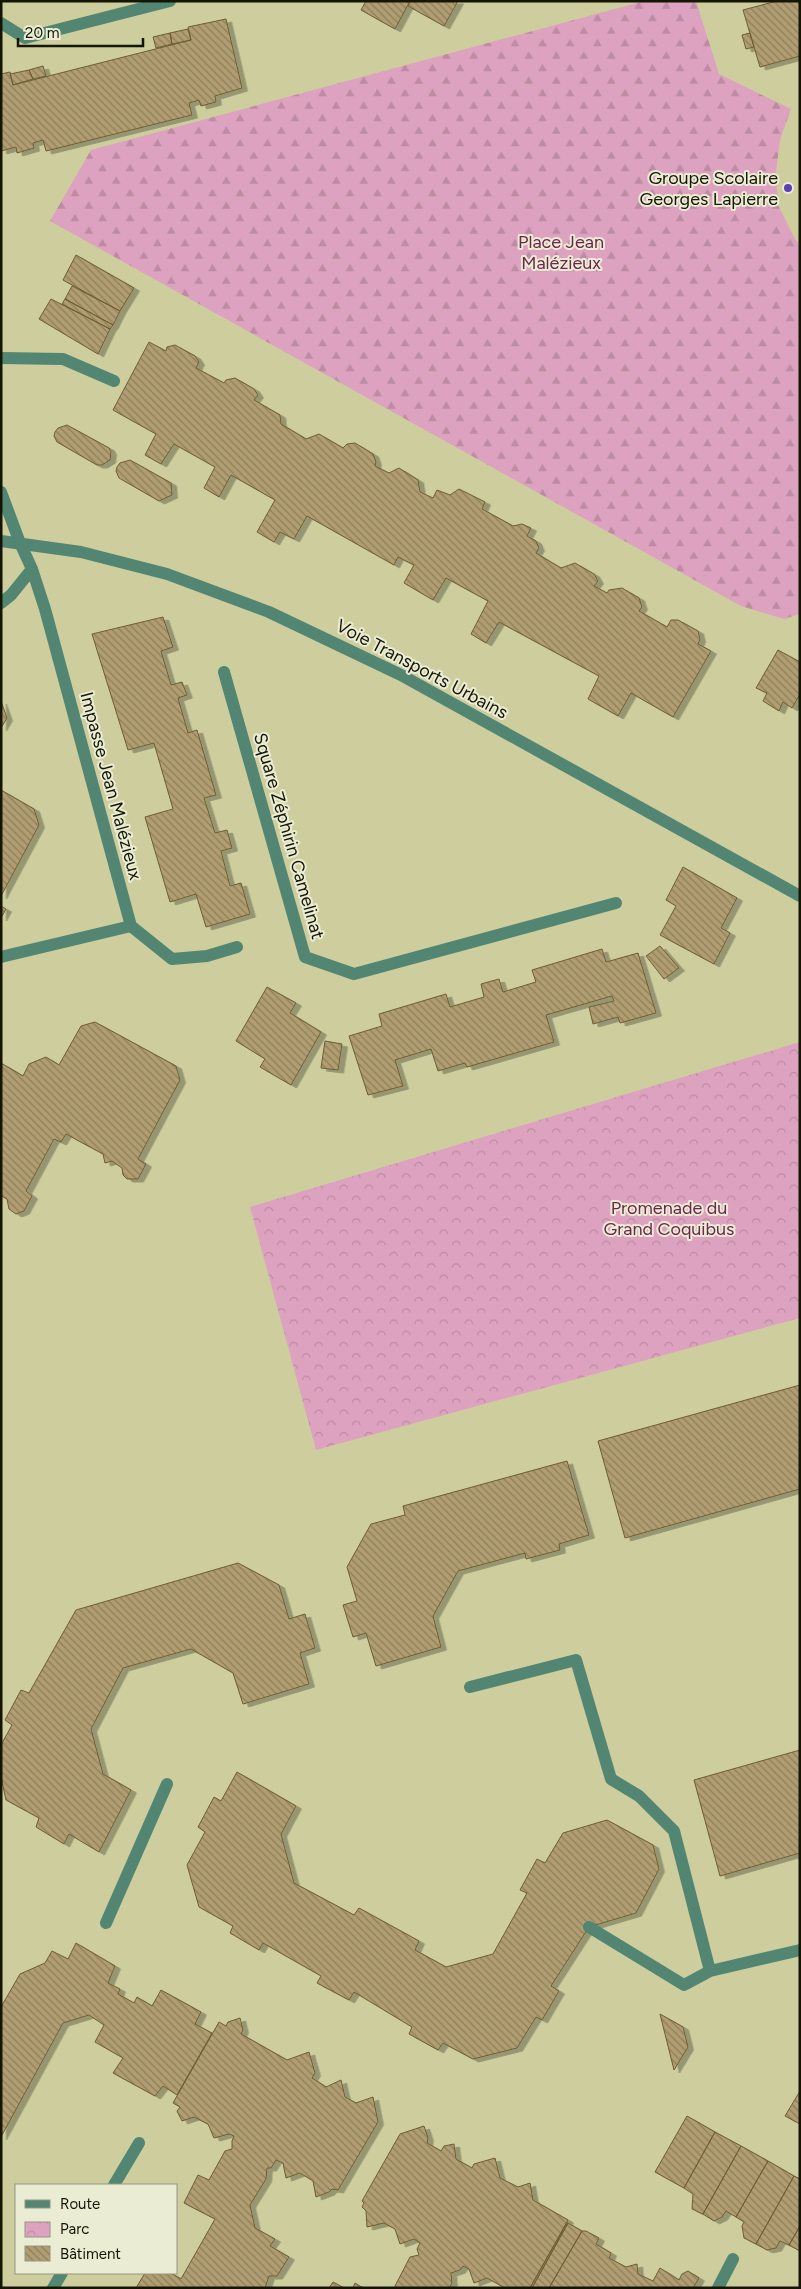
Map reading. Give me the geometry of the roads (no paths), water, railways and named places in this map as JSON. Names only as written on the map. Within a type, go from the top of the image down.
[{"type":"street","points":[[1,23],[25,38],[170,1]]},
{"type":"street","points":[[1,358],[63,359],[114,381]]},
{"type":"street","name":"Impasse Jean Malézieux","points":[[1,492],[32,569],[45,609],[132,926]]},
{"type":"street","name":"Voie Transports Urbains","points":[[1,541],[82,552],[167,574],[269,612],[401,674],[800,896]]},
{"type":"street","points":[[1,603],[11,595],[32,569]]},
{"type":"street","name":"Square Zéphirin Camelinat","points":[[224,672],[305,958],[354,974],[616,903]]},
{"type":"street","points":[[1,957],[132,926],[172,959],[207,956],[237,948]]},
{"type":"street","points":[[470,1687],[576,1660],[611,1778],[639,1796],[674,1831],[710,1972]]},
{"type":"street","points":[[106,1923],[167,1784]]},
{"type":"street","points":[[589,1928],[684,1985],[710,1972],[800,1950]]},
{"type":"street","points":[[115,2184],[138,2143]]},
{"type":"street","points":[[718,2288],[733,2259]]},
{"type":"street","points":[[54,2288],[61,2274]]},
{"type":"place","name":"Groupe Scolaire Georges Lapierre","points":[[788,188]]},
{"type":"park label","name":"Place Jean Malézieux","points":[[561,252]]},
{"type":"park label","name":"Promenade du Grand Coquibus","points":[[669,1218]]}]
